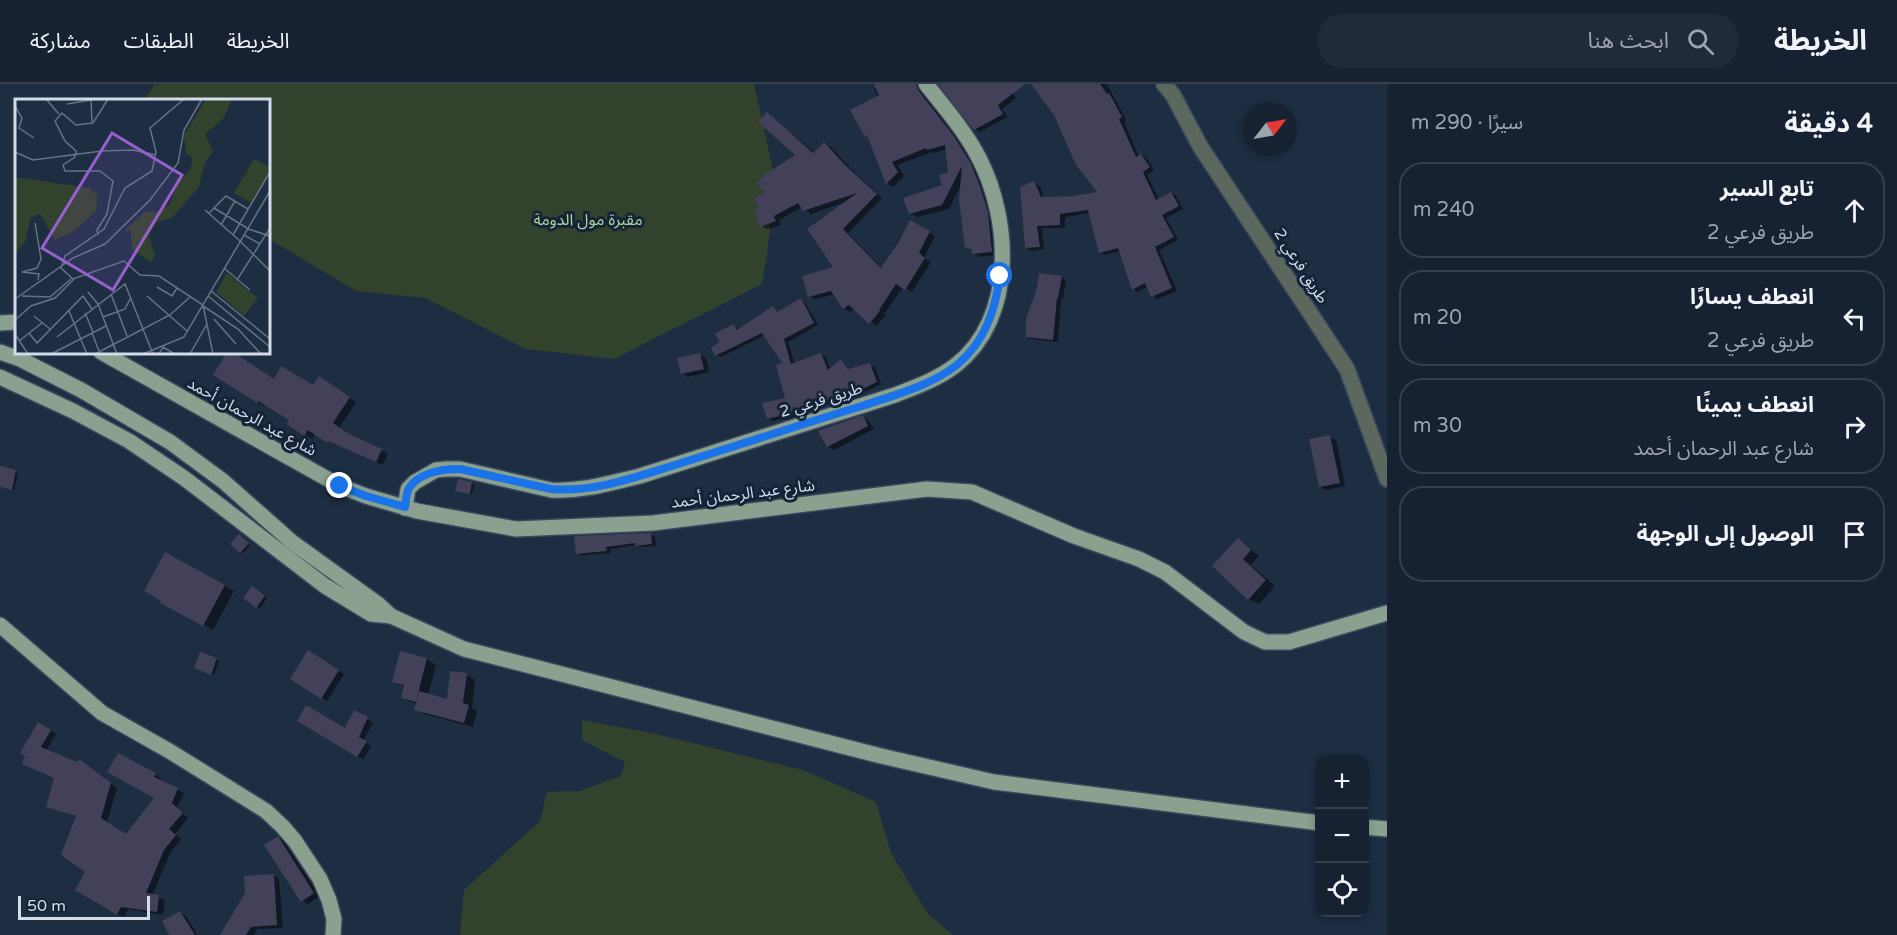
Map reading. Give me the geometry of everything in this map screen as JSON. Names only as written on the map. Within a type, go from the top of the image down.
[{"type":"main road","name":"طريق فرعي 2","points":[[405,507],[408,489],[436,470],[460,469],[566,491],[640,476],[895,395],[927,383],[957,365],[981,338],[991,320],[997,302],[1001,249],[999,218],[991,186],[979,159],[964,132],[926,84]]},
{"type":"main road","points":[[0,323],[15,322]]},
{"type":"main road","points":[[0,352],[20,359],[81,390],[170,442],[223,481],[292,542],[378,604],[390,616]]},
{"type":"main road","name":"شارع عبد الرحمان أحمد","points":[[105,354],[340,486],[405,507],[492,526],[538,530],[653,523],[885,493],[944,489],[972,492],[1074,536],[1139,559],[1165,572],[1244,632],[1265,642],[1289,642],[1387,613]]},
{"type":"main road","points":[[0,376],[129,441],[184,478],[325,586],[371,614],[390,616],[464,649],[858,751],[994,782],[1315,821]]},
{"type":"main road","points":[[0,626],[102,713],[181,758],[266,811],[295,841],[320,879],[334,919],[333,935]]},
{"type":"main road","points":[[1369,827],[1387,829]]},
{"type":"street","name":"طريق فرعي 2","points":[[1164,84],[1173,95],[1200,146],[1347,369],[1387,479]]},
{"type":"green space","name":"مقبرة مول الدومة","points":[[155,84],[754,84],[775,179],[762,284],[614,359],[526,349],[425,298],[356,291],[270,240],[270,99],[145,99]]},
{"type":"green space","points":[[582,720],[656,734],[803,770],[876,802],[891,853],[928,914],[953,935],[460,935],[464,890],[540,821],[547,792],[579,791],[621,776],[625,762],[582,740]]},
{"type":"building","points":[[873,84],[916,84],[918,90],[953,135],[970,162],[980,186],[988,212],[992,252],[972,254],[971,249],[965,248],[959,200],[962,166],[942,205],[909,214],[903,198],[942,185],[939,175],[948,172],[945,145],[927,150],[926,148],[892,162],[898,172],[886,184],[867,135],[865,137],[850,110],[879,95]]},
{"type":"building","points":[[938,84],[1025,84],[998,105],[1003,114],[974,130]]},
{"type":"building","points":[[1031,84],[1100,84],[1107,94],[1109,93],[1122,117],[1119,119],[1136,157],[1141,154],[1150,167],[1143,172],[1156,200],[1171,192],[1179,206],[1162,215],[1174,237],[1155,247],[1172,288],[1151,297],[1145,283],[1132,290],[1118,248],[1099,253],[1088,210],[1060,214],[1060,225],[1037,226],[1040,247],[1025,248],[1020,187],[1034,181],[1041,197],[1073,196],[1097,192],[1076,165],[1054,115]]},
{"type":"building","points":[[767,112],[813,153],[824,142],[877,194],[843,229],[881,268],[910,220],[930,231],[919,253],[925,258],[905,290],[896,284],[880,311],[869,324],[849,305],[843,309],[831,291],[808,297],[802,276],[833,267],[807,229],[857,193],[803,211],[798,203],[774,216],[776,221],[760,227],[754,210],[759,208],[754,198],[766,192],[757,184],[763,176],[795,155],[758,122]]},
{"type":"building","points":[[1039,273],[1062,276],[1057,298],[1053,340],[1026,337],[1026,319],[1037,288]]},
{"type":"building","points":[[801,298],[814,323],[784,339],[791,364],[821,353],[828,370],[841,359],[848,369],[870,363],[877,382],[852,394],[808,405],[781,418],[780,416],[767,419],[762,403],[785,398],[776,365],[782,363],[762,333],[715,356],[711,348],[719,342],[715,333],[734,324],[737,330],[773,306],[777,312]]},
{"type":"building","points":[[700,353],[704,369],[681,374],[677,358]]},
{"type":"building","points":[[226,354],[236,354],[274,379],[281,366],[313,385],[319,376],[350,397],[333,423],[349,434],[382,449],[376,462],[328,441],[327,443],[308,430],[304,436],[287,424],[289,420],[213,375]]},
{"type":"building","points":[[863,415],[868,426],[827,447],[818,431]]},
{"type":"building","points":[[1330,435],[1340,483],[1319,487],[1309,439]]},
{"type":"building","points":[[0,466],[16,470],[12,490],[0,487]]},
{"type":"building","points":[[458,479],[472,482],[470,494],[455,491]]},
{"type":"building","points":[[651,533],[652,544],[635,546],[635,543],[606,547],[607,551],[576,554],[574,536]]},
{"type":"building","points":[[239,534],[249,543],[240,553],[230,544]]},
{"type":"building","points":[[1238,538],[1251,550],[1243,559],[1266,580],[1248,600],[1212,566]]},
{"type":"building","points":[[165,552],[225,585],[203,626],[160,603],[161,601],[144,591]]},
{"type":"building","points":[[252,586],[265,596],[256,608],[243,598]]},
{"type":"building","points":[[308,650],[339,670],[321,699],[290,679]]},
{"type":"building","points":[[400,651],[427,658],[416,702],[401,698],[404,685],[392,682]]},
{"type":"building","points":[[200,652],[217,658],[211,675],[194,668]]},
{"type":"building","points":[[450,671],[467,673],[463,703],[469,705],[464,723],[414,710],[419,691],[447,699]]},
{"type":"building","points":[[306,705],[345,728],[354,710],[368,717],[359,737],[367,741],[357,757],[297,721]]},
{"type":"building","points":[[38,722],[51,730],[41,747],[77,762],[79,759],[111,783],[101,818],[126,834],[154,798],[107,772],[118,753],[156,773],[154,777],[178,788],[172,803],[183,813],[169,829],[176,835],[164,850],[146,893],[159,895],[157,912],[121,907],[117,915],[75,890],[85,872],[61,855],[76,816],[46,807],[54,778],[22,764],[25,756],[20,753]]},
{"type":"building","points":[[278,836],[314,893],[301,902],[264,845]]},
{"type":"building","points":[[274,874],[277,925],[251,927],[246,935],[220,935],[245,893],[244,876]]},
{"type":"building","points":[[180,911],[195,935],[169,935],[162,921]]},
{"type":"route","points":[[340,486],[405,507],[408,489],[436,470],[460,469],[566,491],[583,489],[640,476],[895,395],[927,383],[957,365],[969,353],[991,320],[997,302],[1000,276]]}]
